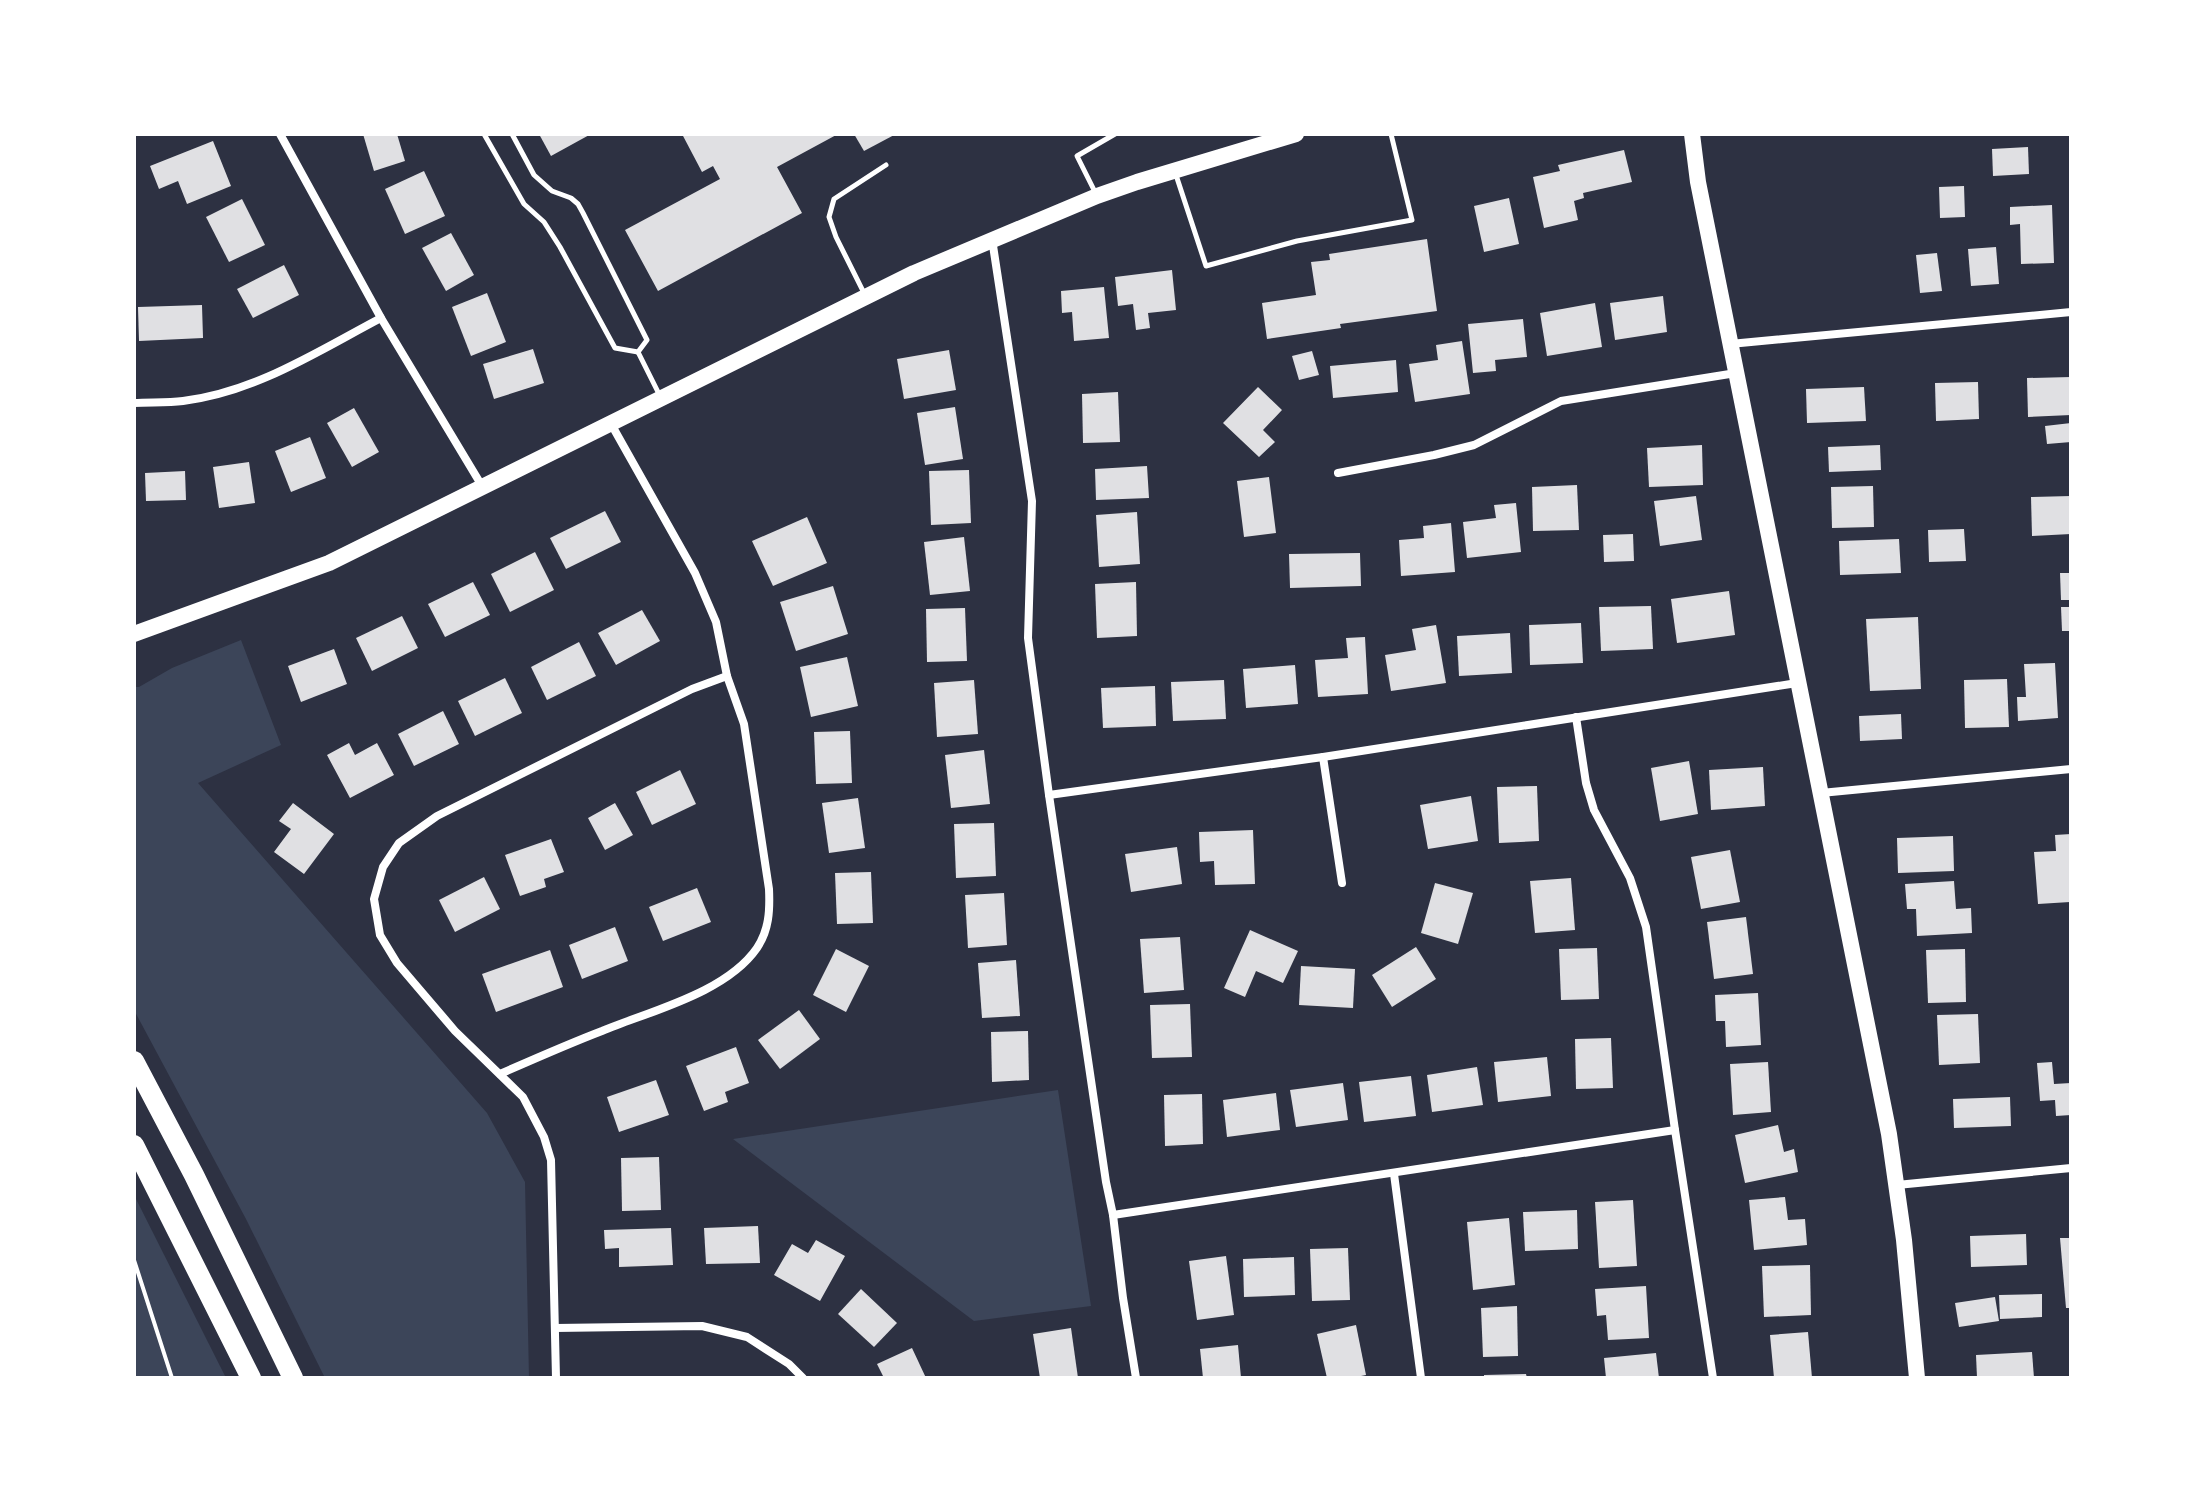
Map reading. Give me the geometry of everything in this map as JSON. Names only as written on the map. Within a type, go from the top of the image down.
[{"type":"highway","points":[[134,1061],[194,1175],[293,1378]]},
{"type":"highway","points":[[134,1145],[251,1378]]},
{"type":"main road","points":[[134,634],[329,563],[660,397],[914,273],[992,239],[1097,196],[1296,134]]},
{"type":"main road","points":[[1692,134],[1698,182],[1889,1134],[1904,1240],[1917,1378]]},
{"type":"street","points":[[280,134],[381,318],[482,486]]},
{"type":"street","points":[[992,239],[1032,501],[1028,638],[1136,1378]]},
{"type":"street","points":[[1730,344],[2071,312]]},
{"type":"street","points":[[134,403],[183,401],[223,393],[269,377],[381,318]]},
{"type":"street","points":[[1338,473],[1474,445],[1561,401],[1736,373]]},
{"type":"street","points":[[500,1074],[698,993],[735,971],[756,949],[766,931],[770,912],[744,724],[727,676],[716,622],[695,573],[610,422]]},
{"type":"street","points":[[556,1378],[551,1160],[544,1137],[523,1097],[455,1031],[397,963],[380,935],[374,899],[383,867],[399,843],[437,816],[692,689],[727,676]]},
{"type":"street","points":[[1049,795],[1323,757],[1797,683]]},
{"type":"street","points":[[1576,717],[1586,783],[1594,810],[1630,878],[1646,927],[1713,1378]]},
{"type":"street","points":[[1323,757],[1342,883]]},
{"type":"street","points":[[1821,793],[2071,769]]},
{"type":"street","points":[[1113,1215],[1675,1130]]},
{"type":"street","points":[[1895,1185],[2071,1168]]},
{"type":"street","points":[[1394,1174],[1421,1378]]},
{"type":"street","points":[[555,1328],[702,1326],[747,1337],[789,1364],[803,1378]]},
{"type":"lane","points":[[484,134],[524,204],[544,222],[560,247],[615,348],[638,352]]},
{"type":"lane","points":[[512,134],[534,175],[552,191],[578,204],[647,340],[638,352]]},
{"type":"lane","points":[[1097,196],[1077,156],[1115,134]]},
{"type":"lane","points":[[1174,170],[1206,266],[1297,241],[1412,220],[1391,134]]},
{"type":"lane","points":[[865,297],[829,217],[834,199],[886,165]]},
{"type":"lane","points":[[638,352],[660,397]]},
{"type":"path","points":[[134,1260],[172,1378]]},
{"type":"shaded area","points":[[241,640],[281,745],[198,783],[487,1113],[525,1182],[529,1378],[325,1378],[246,1219],[134,1010],[134,687]]},
{"type":"shaded area","points":[[1058,1090],[1091,1306],[974,1321],[733,1139]]},
{"type":"shaded area","points":[[134,1195],[226,1378],[134,1378]]},
{"type":"building","points":[[363,134],[397,134],[405,161],[374,171]]},
{"type":"building","points":[[539,134],[591,134],[551,156]]},
{"type":"building","points":[[682,134],[838,134],[777,167],[802,213],[658,291],[625,230],[720,179],[713,166],[702,172]]},
{"type":"building","points":[[854,134],[896,134],[864,151]]},
{"type":"building","points":[[213,141],[231,186],[187,204],[178,181],[159,189],[150,166]]},
{"type":"building","points":[[2028,147],[2029,174],[1993,176],[1992,149]]},
{"type":"building","points":[[1624,150],[1632,182],[1583,193],[1584,198],[1574,201],[1578,220],[1544,228],[1533,177],[1560,171],[1558,165]]},
{"type":"building","points":[[424,171],[445,216],[405,234],[385,189]]},
{"type":"building","points":[[1964,186],[1965,217],[1940,218],[1939,187]]},
{"type":"building","points":[[1509,198],[1519,244],[1484,252],[1474,206]]},
{"type":"building","points":[[242,199],[265,245],[229,262],[206,217]]},
{"type":"building","points":[[2052,205],[2054,263],[2021,264],[2020,224],[2010,225],[2010,207]]},
{"type":"building","points":[[451,233],[474,275],[446,291],[422,248]]},
{"type":"building","points":[[1427,239],[1437,311],[1340,324],[1341,328],[1267,339],[1262,303],[1316,295],[1311,262],[1330,260],[1329,254]]},
{"type":"building","points":[[1996,247],[1999,284],[1971,286],[1968,249]]},
{"type":"building","points":[[1937,253],[1942,291],[1920,293],[1916,255]]},
{"type":"building","points":[[284,265],[299,295],[253,318],[237,289]]},
{"type":"building","points":[[1172,270],[1176,310],[1148,313],[1150,328],[1136,330],[1133,304],[1118,306],[1115,277]]},
{"type":"building","points":[[1104,287],[1109,338],[1074,341],[1072,312],[1062,313],[1061,291]]},
{"type":"building","points":[[487,293],[506,342],[471,356],[452,307]]},
{"type":"building","points":[[1663,296],[1667,332],[1615,340],[1610,303]]},
{"type":"building","points":[[1595,303],[1602,347],[1547,356],[1540,313]]},
{"type":"building","points":[[202,305],[203,338],[139,341],[138,307]]},
{"type":"building","points":[[1523,319],[1527,357],[1495,360],[1496,371],[1473,373],[1468,324]]},
{"type":"building","points":[[1462,341],[1470,394],[1415,402],[1409,364],[1438,360],[1436,345]]},
{"type":"building","points":[[533,349],[544,383],[494,399],[483,364]]},
{"type":"building","points":[[949,350],[956,390],[904,399],[897,359]]},
{"type":"building","points":[[1312,351],[1319,375],[1299,380],[1292,356]]},
{"type":"building","points":[[1396,360],[1398,392],[1333,398],[1330,366]]},
{"type":"building","points":[[2071,377],[2071,415],[2028,417],[2027,378]]},
{"type":"building","points":[[1978,382],[1979,419],[1936,421],[1935,383]]},
{"type":"building","points":[[1258,387],[1282,410],[1263,430],[1275,442],[1259,457],[1223,423]]},
{"type":"building","points":[[1864,387],[1866,421],[1807,423],[1806,389]]},
{"type":"building","points":[[1118,392],[1120,442],[1083,443],[1082,394]]},
{"type":"building","points":[[955,407],[963,459],[925,465],[917,413]]},
{"type":"building","points":[[354,408],[379,452],[352,467],[327,423]]},
{"type":"building","points":[[2071,423],[2071,442],[2047,444],[2045,426]]},
{"type":"building","points":[[310,437],[326,478],[291,492],[275,451]]},
{"type":"building","points":[[1702,445],[1703,485],[1649,487],[1647,448]]},
{"type":"building","points":[[1880,445],[1881,470],[1829,472],[1828,447]]},
{"type":"building","points":[[249,462],[255,503],[219,508],[213,467]]},
{"type":"building","points":[[1147,466],[1149,498],[1096,500],[1095,469]]},
{"type":"building","points":[[969,470],[971,523],[931,525],[929,471]]},
{"type":"building","points":[[185,471],[186,500],[146,501],[145,473]]},
{"type":"building","points":[[1269,477],[1276,533],[1244,537],[1237,481]]},
{"type":"building","points":[[1577,485],[1579,530],[1533,531],[1532,487]]},
{"type":"building","points":[[1873,486],[1874,527],[1832,528],[1831,487]]},
{"type":"building","points":[[1696,496],[1702,540],[1660,546],[1654,501]]},
{"type":"building","points":[[2071,496],[2071,534],[2032,536],[2031,497]]},
{"type":"building","points":[[1516,503],[1521,552],[1467,558],[1463,522],[1496,518],[1494,505]]},
{"type":"building","points":[[605,511],[621,542],[566,569],[550,538]]},
{"type":"building","points":[[1137,512],[1140,564],[1099,567],[1096,515]]},
{"type":"building","points":[[807,517],[827,563],[773,586],[752,541]]},
{"type":"building","points":[[1451,523],[1455,572],[1401,576],[1399,540],[1424,538],[1423,526]]},
{"type":"building","points":[[1964,529],[1966,561],[1929,562],[1928,530]]},
{"type":"building","points":[[1633,534],[1634,561],[1604,562],[1603,535]]},
{"type":"building","points":[[964,537],[970,591],[930,595],[924,542]]},
{"type":"building","points":[[1899,539],[1901,573],[1840,575],[1839,541]]},
{"type":"building","points":[[535,552],[554,590],[510,612],[491,574]]},
{"type":"building","points":[[1360,553],[1361,586],[1290,588],[1289,554]]},
{"type":"building","points":[[2060,573],[2071,573],[2071,600],[2061,600]]},
{"type":"building","points":[[473,582],[490,615],[445,637],[428,604]]},
{"type":"building","points":[[1136,582],[1137,636],[1097,638],[1095,584]]},
{"type":"building","points":[[833,586],[848,634],[796,651],[780,602]]},
{"type":"building","points":[[1729,591],[1735,635],[1677,643],[1671,599]]},
{"type":"building","points":[[1651,606],[1653,649],[1601,651],[1599,607]]},
{"type":"building","points":[[2061,607],[2071,607],[2071,631],[2062,631]]},
{"type":"building","points":[[965,608],[967,661],[927,662],[926,609]]},
{"type":"building","points":[[642,610],[660,641],[616,665],[598,633]]},
{"type":"building","points":[[402,616],[418,648],[372,671],[356,638]]},
{"type":"building","points":[[1918,617],[1921,689],[1870,691],[1866,619]]},
{"type":"building","points":[[1581,623],[1583,663],[1530,665],[1529,625]]},
{"type":"building","points":[[1436,625],[1446,683],[1391,691],[1385,655],[1416,650],[1412,629]]},
{"type":"building","points":[[1510,633],[1512,673],[1459,676],[1457,636]]},
{"type":"building","points":[[1365,637],[1368,694],[1318,697],[1315,660],[1348,658],[1346,638]]},
{"type":"building","points":[[579,642],[596,676],[547,700],[531,667]]},
{"type":"building","points":[[334,649],[347,684],[301,702],[288,666]]},
{"type":"building","points":[[847,657],[858,706],[811,717],[800,667]]},
{"type":"building","points":[[2055,663],[2058,718],[2018,721],[2017,697],[2026,697],[2024,664]]},
{"type":"building","points":[[1295,665],[1298,704],[1246,708],[1243,669]]},
{"type":"building","points":[[505,678],[522,713],[475,736],[458,701]]},
{"type":"building","points":[[2007,679],[2009,727],[1965,728],[1964,680]]},
{"type":"building","points":[[974,680],[978,734],[937,737],[934,683]]},
{"type":"building","points":[[1224,680],[1226,719],[1173,721],[1171,682]]},
{"type":"building","points":[[1155,686],[1156,726],[1103,728],[1101,688]]},
{"type":"building","points":[[443,711],[459,744],[414,766],[398,734]]},
{"type":"building","points":[[1901,714],[1902,739],[1860,741],[1859,716]]},
{"type":"building","points":[[850,731],[852,783],[816,784],[814,732]]},
{"type":"building","points":[[349,743],[355,755],[377,743],[394,775],[350,798],[327,755]]},
{"type":"building","points":[[984,750],[990,804],[951,808],[945,755]]},
{"type":"building","points":[[1689,761],[1698,814],[1660,821],[1651,768]]},
{"type":"building","points":[[1763,767],[1765,806],[1711,810],[1709,770]]},
{"type":"building","points":[[680,770],[696,804],[652,825],[636,792]]},
{"type":"building","points":[[1537,786],[1539,841],[1499,843],[1497,787]]},
{"type":"building","points":[[1471,796],[1478,841],[1428,849],[1420,805]]},
{"type":"building","points":[[858,798],[865,848],[829,853],[822,803]]},
{"type":"building","points":[[293,803],[334,834],[304,874],[274,852],[291,829],[279,821]]},
{"type":"building","points":[[615,803],[633,835],[605,850],[588,818]]},
{"type":"building","points":[[994,823],[996,876],[956,878],[954,824]]},
{"type":"building","points":[[1253,830],[1255,884],[1215,885],[1214,861],[1200,862],[1199,832]]},
{"type":"building","points":[[2071,834],[2070,902],[2038,904],[2034,852],[2056,851],[2055,835]]},
{"type":"building","points":[[1953,836],[1954,871],[1898,873],[1897,838]]},
{"type":"building","points":[[551,839],[564,872],[544,879],[546,887],[520,896],[505,855]]},
{"type":"building","points":[[1177,847],[1182,884],[1131,892],[1125,854]]},
{"type":"building","points":[[1730,850],[1740,902],[1701,909],[1691,857]]},
{"type":"building","points":[[871,872],[873,923],[837,924],[835,873]]},
{"type":"building","points":[[484,877],[500,909],[455,932],[439,900]]},
{"type":"building","points":[[1571,878],[1575,930],[1535,933],[1530,881]]},
{"type":"building","points":[[1954,881],[1956,909],[1971,908],[1972,933],[1917,936],[1916,909],[1907,909],[1905,884]]},
{"type":"building","points":[[1435,883],[1473,893],[1458,944],[1421,933]]},
{"type":"building","points":[[697,888],[711,922],[663,941],[649,907]]},
{"type":"building","points":[[1004,893],[1007,945],[968,948],[965,895]]},
{"type":"building","points":[[1746,917],[1753,974],[1714,979],[1707,922]]},
{"type":"building","points":[[615,927],[628,961],[582,979],[569,945]]},
{"type":"building","points":[[1250,930],[1298,951],[1283,983],[1256,971],[1245,997],[1224,988]]},
{"type":"building","points":[[1180,937],[1184,990],[1144,993],[1140,939]]},
{"type":"building","points":[[1416,947],[1436,979],[1392,1007],[1372,975]]},
{"type":"building","points":[[1597,948],[1599,999],[1561,1000],[1559,949]]},
{"type":"building","points":[[836,949],[869,966],[846,1012],[813,995]]},
{"type":"building","points":[[1965,949],[1966,1002],[1928,1003],[1926,950]]},
{"type":"building","points":[[550,950],[563,987],[496,1012],[482,974]]},
{"type":"building","points":[[1016,960],[1020,1016],[982,1018],[978,963]]},
{"type":"building","points":[[1301,966],[1355,969],[1353,1008],[1299,1005]]},
{"type":"building","points":[[1758,993],[1761,1045],[1726,1047],[1725,1021],[1716,1021],[1715,995]]},
{"type":"building","points":[[1190,1004],[1192,1057],[1152,1058],[1150,1005]]},
{"type":"building","points":[[799,1010],[820,1039],[780,1069],[758,1040]]},
{"type":"building","points":[[1978,1014],[1980,1063],[1939,1065],[1937,1015]]},
{"type":"building","points":[[1028,1031],[1029,1080],[992,1082],[991,1032]]},
{"type":"building","points":[[1611,1038],[1613,1088],[1576,1089],[1575,1039]]},
{"type":"building","points":[[736,1047],[749,1083],[725,1092],[728,1102],[704,1111],[686,1066]]},
{"type":"building","points":[[1547,1057],[1551,1096],[1498,1102],[1494,1062]]},
{"type":"building","points":[[1768,1062],[1771,1112],[1733,1115],[1730,1064]]},
{"type":"building","points":[[2052,1062],[2054,1084],[2071,1083],[2071,1115],[2056,1116],[2055,1100],[2040,1101],[2037,1063]]},
{"type":"building","points":[[1477,1067],[1483,1105],[1432,1112],[1427,1075]]},
{"type":"building","points":[[1411,1076],[1416,1116],[1364,1122],[1359,1082]]},
{"type":"building","points":[[656,1080],[669,1115],[619,1132],[607,1097]]},
{"type":"building","points":[[1343,1083],[1348,1120],[1296,1127],[1290,1090]]},
{"type":"building","points":[[1276,1093],[1280,1130],[1227,1137],[1223,1100]]},
{"type":"building","points":[[1202,1094],[1203,1144],[1165,1146],[1164,1095]]},
{"type":"building","points":[[2010,1097],[2011,1126],[1954,1128],[1953,1099]]},
{"type":"building","points":[[1778,1125],[1784,1152],[1794,1149],[1798,1172],[1745,1183],[1735,1135]]},
{"type":"building","points":[[659,1157],[661,1210],[622,1211],[621,1158]]},
{"type":"building","points":[[1785,1197],[1788,1220],[1805,1219],[1807,1245],[1754,1250],[1749,1200]]},
{"type":"building","points":[[1633,1200],[1637,1266],[1599,1268],[1595,1202]]},
{"type":"building","points":[[1577,1210],[1578,1249],[1525,1251],[1523,1212]]},
{"type":"building","points":[[1509,1218],[1515,1285],[1473,1290],[1467,1222]]},
{"type":"building","points":[[758,1226],[760,1263],[706,1264],[704,1228]]},
{"type":"building","points":[[671,1228],[673,1265],[619,1267],[619,1248],[605,1249],[604,1230]]},
{"type":"building","points":[[2026,1234],[2027,1265],[1971,1267],[1970,1236]]},
{"type":"building","points":[[2060,1238],[2071,1238],[2071,1308],[2066,1308]]},
{"type":"building","points":[[816,1240],[845,1256],[820,1301],[774,1275],[792,1244],[808,1253]]},
{"type":"building","points":[[1348,1248],[1350,1300],[1312,1301],[1310,1249]]},
{"type":"building","points":[[1226,1256],[1234,1315],[1197,1320],[1189,1261]]},
{"type":"building","points":[[1294,1257],[1295,1295],[1244,1297],[1243,1259]]},
{"type":"building","points":[[1810,1265],[1811,1315],[1764,1317],[1762,1266]]},
{"type":"building","points":[[1646,1286],[1649,1338],[1608,1340],[1606,1315],[1597,1316],[1595,1289]]},
{"type":"building","points":[[861,1289],[897,1323],[874,1347],[838,1314]]},
{"type":"building","points":[[2042,1294],[2042,1317],[2000,1319],[1999,1295]]},
{"type":"building","points":[[1995,1297],[1999,1321],[1959,1327],[1955,1303]]},
{"type":"building","points":[[1517,1306],[1518,1356],[1483,1357],[1481,1308]]},
{"type":"building","points":[[1356,1325],[1366,1375],[1327,1378],[1317,1334]]},
{"type":"building","points":[[1071,1328],[1078,1378],[1040,1378],[1033,1334]]},
{"type":"building","points":[[1808,1332],[1812,1378],[1774,1378],[1770,1335]]},
{"type":"building","points":[[1238,1345],[1241,1378],[1203,1378],[1200,1349]]},
{"type":"building","points":[[912,1348],[926,1378],[884,1378],[877,1364]]},
{"type":"building","points":[[2032,1352],[2034,1378],[1977,1378],[1976,1355]]},
{"type":"building","points":[[1656,1353],[1659,1378],[1606,1378],[1604,1358]]},
{"type":"building","points":[[1526,1374],[1527,1378],[1484,1378],[1484,1375]]}]
